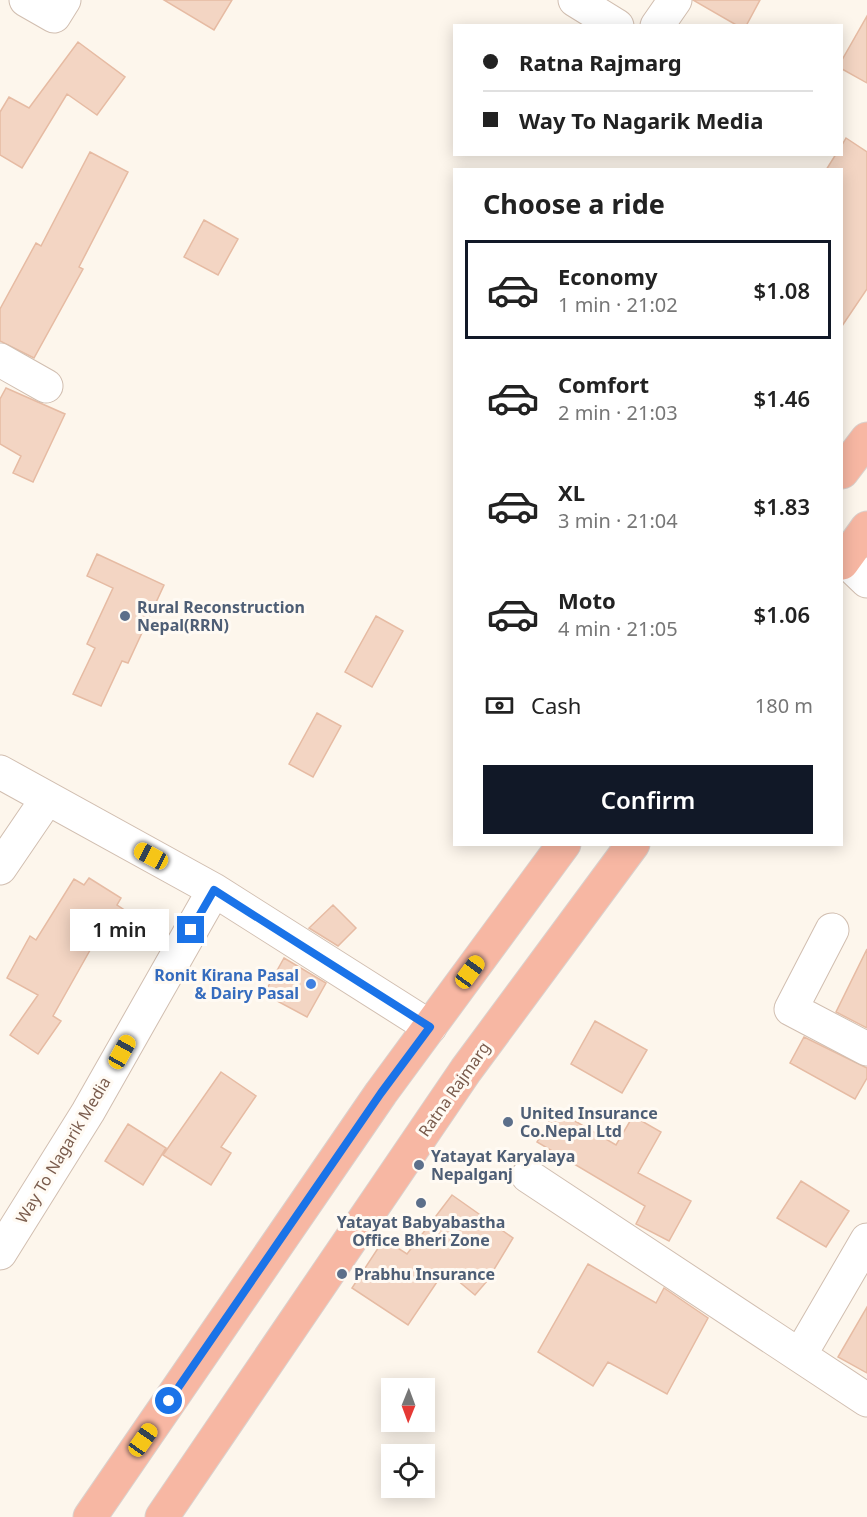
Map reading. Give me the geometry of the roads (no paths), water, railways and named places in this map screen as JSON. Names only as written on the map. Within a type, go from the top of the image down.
[{"type":"highway","points":[[843,471],[867,439]]},
{"type":"highway","points":[[851,568],[867,528]]},
{"type":"highway","points":[[90,1517],[381,1093],[563,846]]},
{"type":"highway","name":"Ratna Rajmarg","points":[[162,1517],[466,1070],[632,846]]},
{"type":"street","points":[[27,0],[54,16],[64,0]]},
{"type":"street","points":[[575,0],[613,24]]},
{"type":"street","points":[[658,24],[675,0]]},
{"type":"street","points":[[0,360],[45,386]]},
{"type":"street","points":[[0,772],[214,890],[430,1027]]},
{"type":"street","points":[[0,868],[47,799]]},
{"type":"street","name":"Way To Nagarik Media","points":[[0,1253],[88,1112],[214,890]]},
{"type":"street","points":[[832,930],[792,1010],[867,1049]]},
{"type":"street","points":[[528,1176],[867,1400]]},
{"type":"street","points":[[800,1355],[867,1240]]},
{"type":"place","name":"Rural Reconstruction Nepal(RRN)","points":[[125,616]]},
{"type":"place","name":"Ronit Kirana Pasal & Dairy Pasal","points":[[311,984]]},
{"type":"place","name":"United Insurance Co.Nepal Ltd","points":[[508,1122]]},
{"type":"place","name":"Yatayat Karyalaya Nepalganj","points":[[419,1165]]},
{"type":"place","name":"Yatayat Babyabastha Office Bheri Zone","points":[[421,1203]]},
{"type":"place","name":"Prabhu Insurance","points":[[342,1274]]}]
